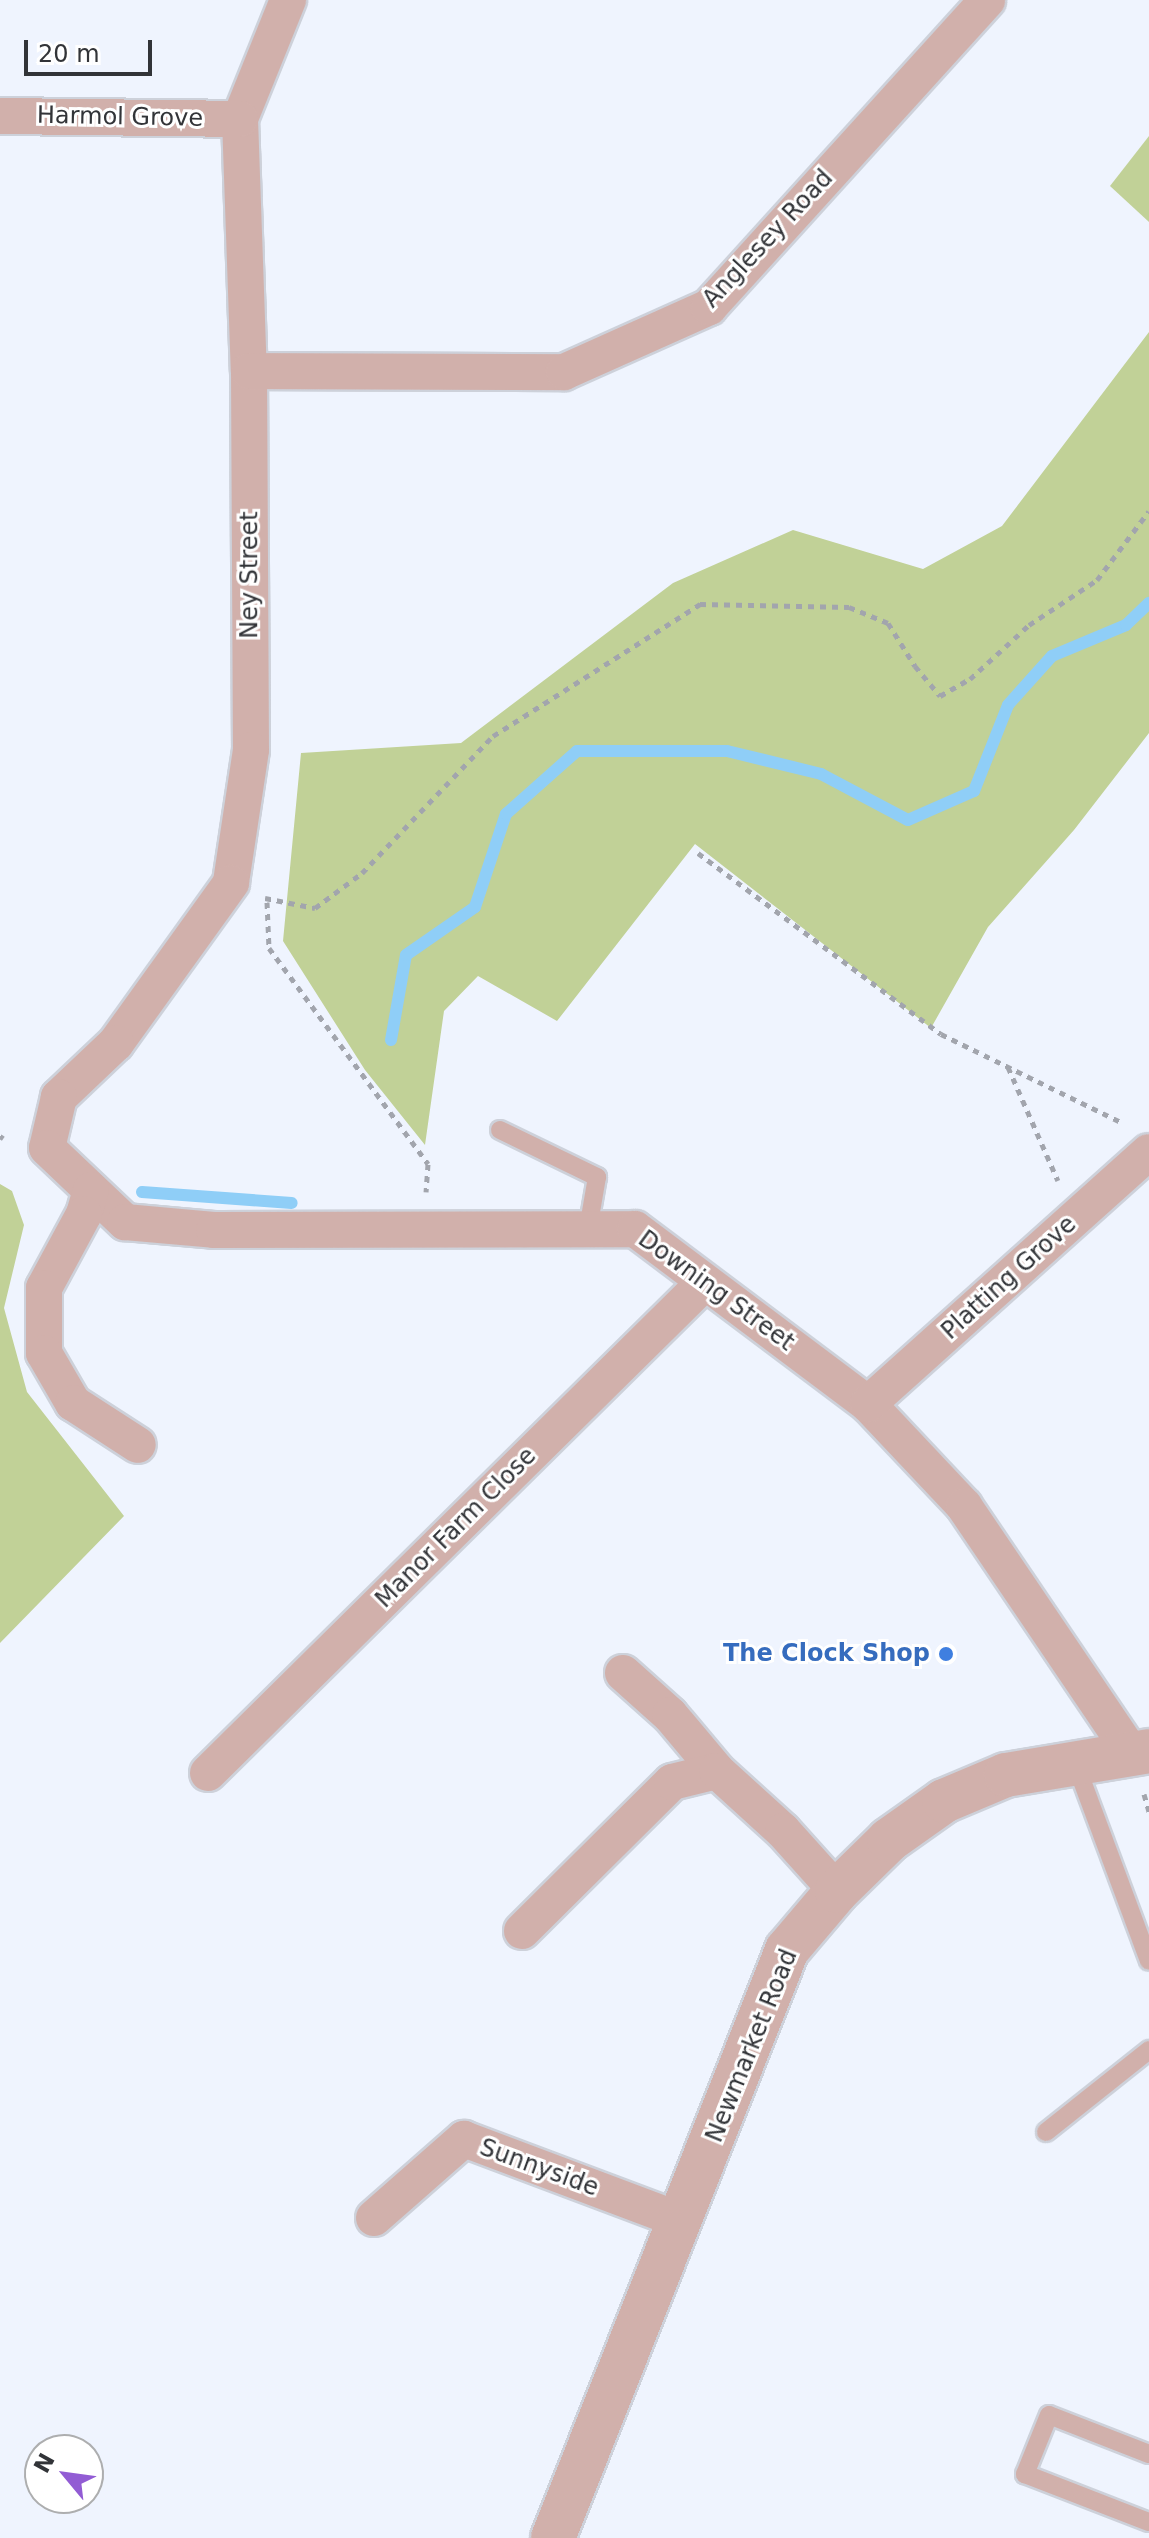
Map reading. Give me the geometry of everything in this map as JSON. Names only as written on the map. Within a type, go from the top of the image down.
[{"type":"street","name":"Ney Street","points":[[59,1097],[116,1043],[231,883],[251,750],[249,371],[240,119],[288,0]]},
{"type":"street","name":"Anglesey Road","points":[[249,371],[564,372],[709,307],[987,0]]},
{"type":"street","name":"Harmol Grove","points":[[0,116],[240,119]]},
{"type":"street","name":"Downing Street","points":[[59,1097],[47,1148],[125,1222],[214,1230],[635,1229],[868,1404],[964,1506],[1140,1752]]},
{"type":"street","name":"Platting Grove","points":[[868,1404],[1075,1219],[1142,1140]]},
{"type":"street","points":[[91,1190],[84,1214],[44,1288],[44,1353],[73,1403],[138,1445]]},
{"type":"street","name":"Manor Farm Close","points":[[208,1773],[704,1283]]},
{"type":"street","points":[[623,1673],[670,1715],[717,1771],[783,1831],[837,1891]]},
{"type":"street","name":"Newmarket Road","points":[[553,2538],[682,2221],[787,1950],[837,1891],[889,1840],[944,1801],[1006,1775],[1140,1752]]},
{"type":"street","points":[[522,1931],[672,1782],[717,1771]]},
{"type":"street","name":"Sunnyside","points":[[374,2218],[464,2139],[682,2221]]},
{"type":"lane","points":[[500,1130],[597,1177],[588,1229]]},
{"type":"lane","points":[[1075,1762],[1149,1961]]},
{"type":"lane","points":[[1046,2132],[1149,2050]]},
{"type":"lane","points":[[1149,2454],[1049,2415],[1025,2474],[1149,2522]]},
{"type":"path","points":[[231,883],[267,898],[315,908],[362,873],[493,736],[700,604],[849,607],[888,623],[915,666],[940,696],[970,679],[1029,625],[1097,580],[1149,511]]},
{"type":"path","points":[[698,853],[941,1034],[1142,1140]]},
{"type":"path","points":[[268,882],[269,948],[428,1164],[424,1229]]},
{"type":"path","points":[[1008,1067],[1075,1219]]},
{"type":"green space","points":[[1149,136],[1149,222],[1110,186]]},
{"type":"green space","points":[[1149,332],[1149,733],[1074,830],[988,927],[931,1028],[695,844],[557,1021],[478,976],[444,1011],[425,1145],[365,1070],[283,941],[301,753],[461,743],[673,583],[793,530],[923,569],[1002,526]]},
{"type":"green space","points":[[0,1184],[12,1191],[24,1225],[4,1308],[27,1392],[124,1516],[0,1643]]},
{"type":"waterway","points":[[391,1040],[406,955],[475,907],[506,814],[577,751],[727,751],[821,774],[908,820],[974,791],[1008,705],[1052,656],[1126,625],[1149,603]]},
{"type":"waterway","points":[[142,1192],[292,1203]]},
{"type":"place","name":"The Clock Shop","points":[[946,1654]]}]
